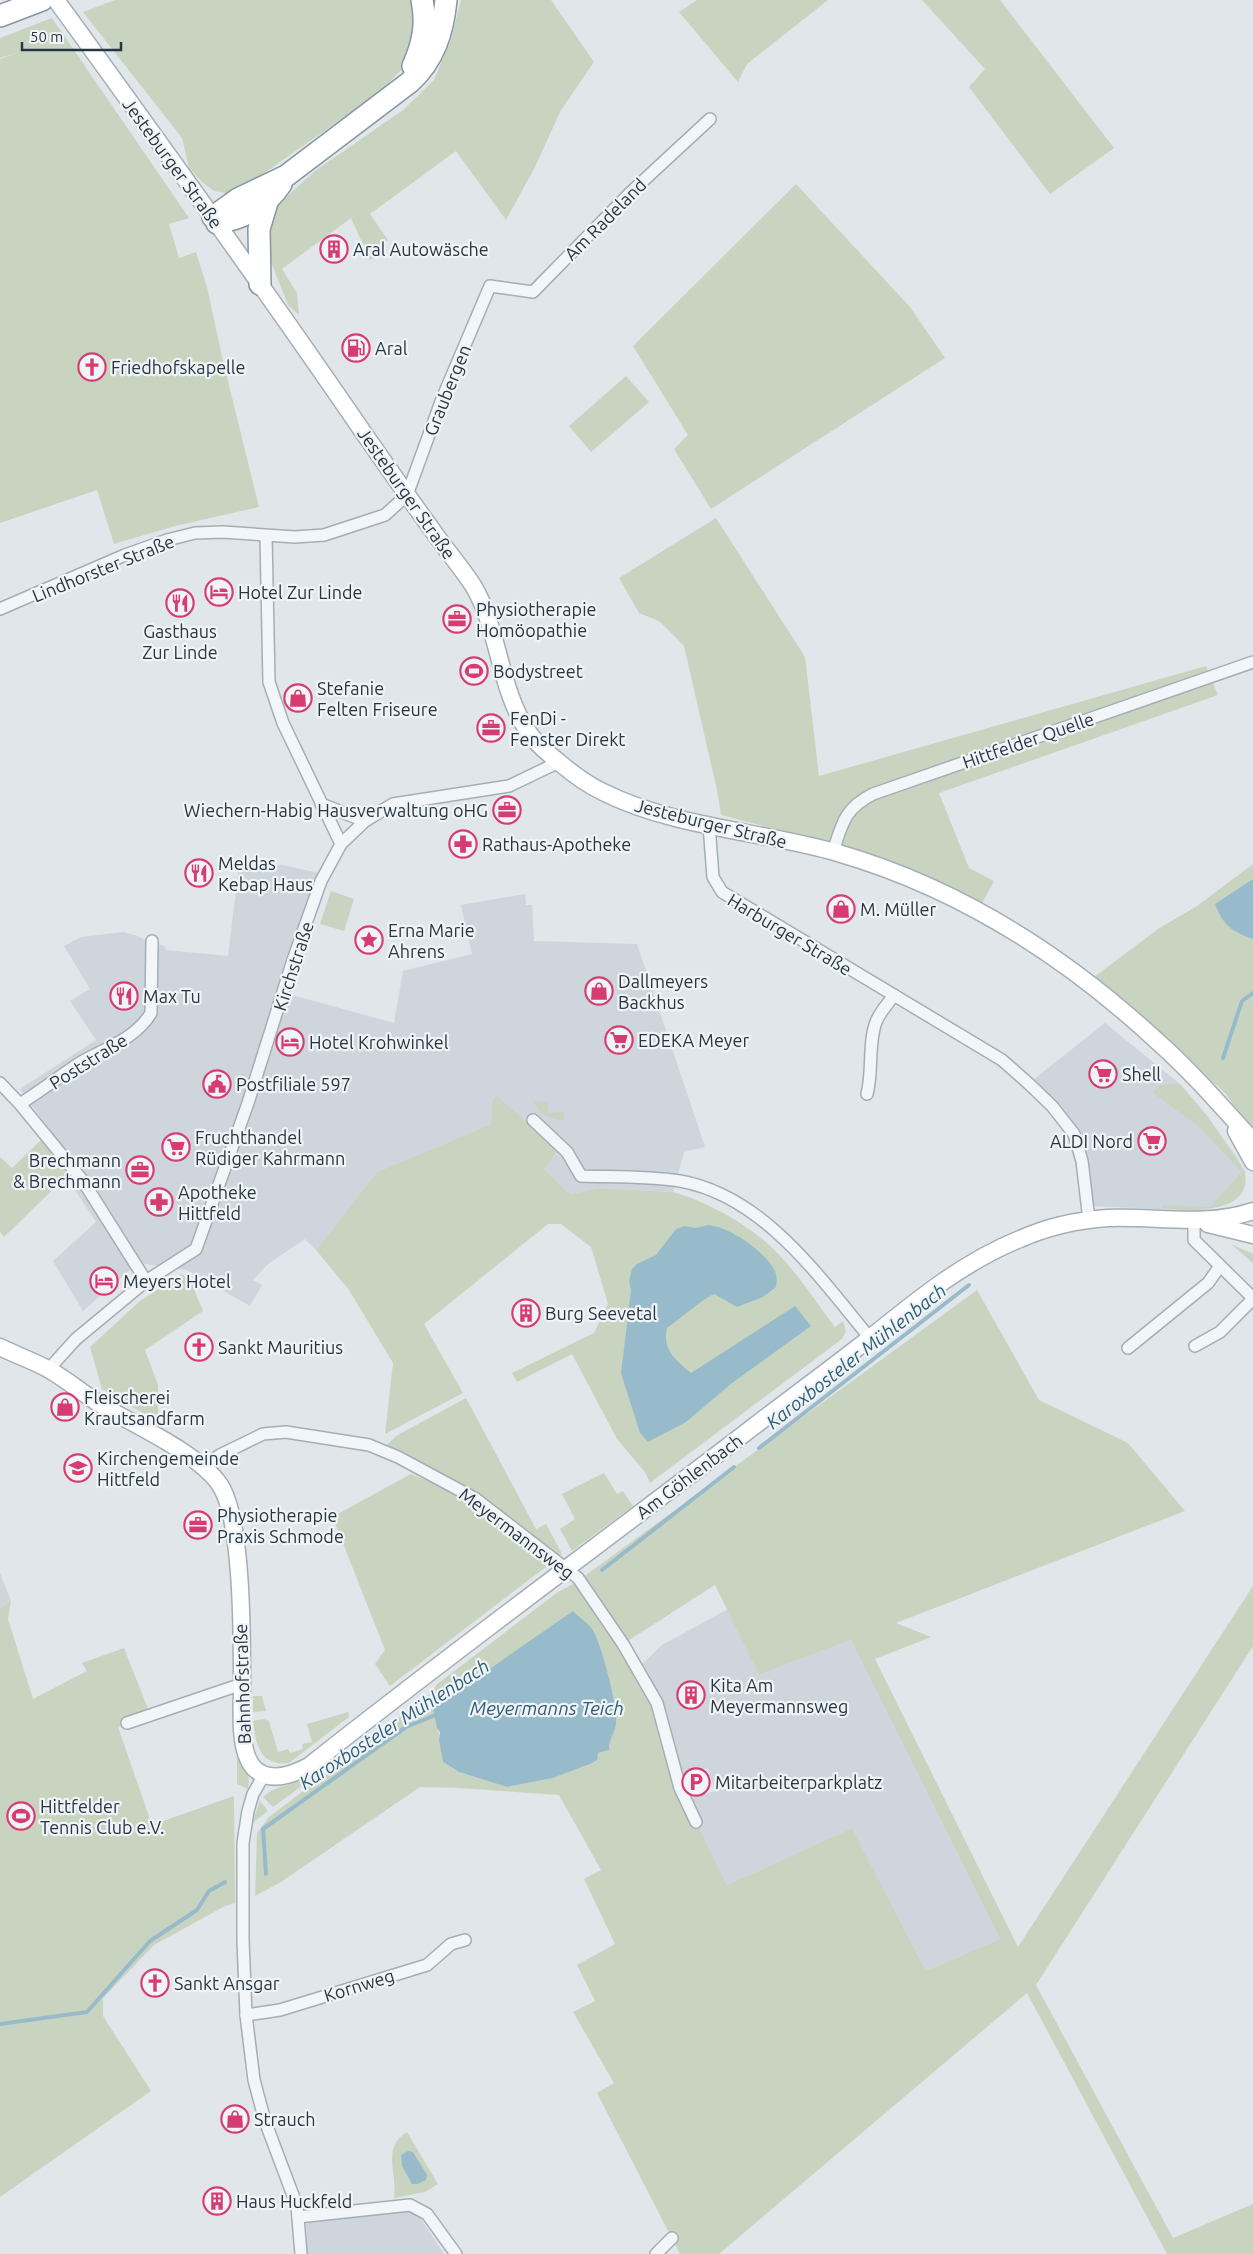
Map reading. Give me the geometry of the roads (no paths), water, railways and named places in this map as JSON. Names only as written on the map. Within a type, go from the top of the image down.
[{"type":"highway","points":[[0,16],[42,0]]},
{"type":"highway","points":[[398,92],[411,70],[420,48],[425,18],[422,0]]},
{"type":"highway","points":[[215,220],[238,199],[286,176],[398,92],[419,74],[431,56],[444,24],[446,0]]},
{"type":"highway","points":[[215,220],[242,217],[268,199],[286,176]]},
{"type":"highway","points":[[260,284],[259,230],[268,199]]},
{"type":"street","name":"Jesteburger Straße","points":[[56,0],[215,220],[406,495],[474,587],[490,622],[518,714],[529,734],[541,747],[600,791],[623,801],[709,824],[833,852],[892,871],[956,898],[1016,932],[1066,966],[1123,1010],[1160,1043],[1222,1108]]},
{"type":"street","name":"Am Radeland","points":[[490,286],[533,292],[630,193],[710,119]]},
{"type":"street","name":"Graubergen","points":[[406,495],[442,399],[490,286]]},
{"type":"street","name":"Lindhorster Straße","points":[[0,609],[124,555],[167,540],[195,533],[223,532],[295,537],[324,535],[372,521],[385,514],[406,495]]},
{"type":"street","points":[[266,536],[269,682],[283,722],[340,844]]},
{"type":"street","name":"Hittfelder Quelle","points":[[833,852],[842,823],[851,808],[873,794],[1253,662]]},
{"type":"street","name":"Kirchstraße","points":[[48,1370],[76,1339],[146,1281],[196,1249],[245,1112],[293,960],[321,881],[340,844],[365,821],[393,804],[509,786],[559,762]]},
{"type":"street","points":[[321,804],[365,821]]},
{"type":"street","name":"Harburger Straße","points":[[709,824],[713,877],[722,892],[1002,1060],[1056,1112],[1074,1134],[1082,1161],[1088,1220]]},
{"type":"street","name":"Poststraße","points":[[20,1104],[78,1064],[135,1031],[145,1022],[151,1013],[152,941]]},
{"type":"street","points":[[868,1094],[871,1077],[872,1043],[876,1022],[894,996]]},
{"type":"street","points":[[0,1083],[20,1104],[83,1181],[146,1281]]},
{"type":"street","points":[[1222,1108],[1253,1142]]},
{"type":"street","points":[[1222,1108],[1253,1162]]},
{"type":"street","points":[[533,1120],[568,1152],[576,1163],[581,1176],[680,1181],[715,1192],[739,1205],[792,1246],[870,1338]]},
{"type":"street","name":"Am Göhlenbach","points":[[264,1774],[280,1777],[309,1766],[564,1568],[649,1507],[927,1293],[989,1253],[1037,1232],[1088,1220],[1137,1218],[1194,1221],[1220,1219],[1253,1211]]},
{"type":"street","points":[[1194,1221],[1194,1240],[1253,1298],[1220,1332],[1195,1346]]},
{"type":"street","name":"Am Göhlenbach","points":[[1194,1221],[1253,1235]]},
{"type":"street","points":[[1128,1348],[1208,1283],[1220,1266]]},
{"type":"street","name":"Bahnhofstraße","points":[[0,1347],[48,1370],[105,1408],[161,1439],[203,1467],[220,1484],[225,1493],[232,1518],[237,1555],[245,1753],[253,1767],[264,1774]]},
{"type":"street","name":"Meyermannsweg","points":[[203,1467],[220,1455],[263,1434],[286,1432],[369,1445],[398,1456],[466,1491],[578,1578],[623,1644],[657,1704],[680,1788],[696,1822]]},
{"type":"street","points":[[128,1724],[242,1684]]},
{"type":"street","points":[[264,1774],[253,1794],[242,1843],[246,2015],[254,2080],[265,2121],[291,2185],[298,2217],[301,2254]]},
{"type":"street","name":"Kornweg","points":[[246,2015],[280,2010],[427,1965],[452,1944],[465,1940]]},
{"type":"street","points":[[298,2217],[410,2205],[427,2214],[456,2254]]},
{"type":"street","points":[[656,2254],[672,2238]]},
{"type":"water","points":[[1253,879],[1253,939],[1239,934],[1229,927],[1221,917],[1215,904]]},
{"type":"water","points":[[708,1225],[726,1230],[755,1248],[775,1271],[776,1287],[763,1297],[737,1307],[714,1294],[667,1328],[668,1348],[680,1364],[691,1373],[795,1306],[811,1326],[732,1383],[686,1422],[648,1442],[640,1433],[621,1373],[631,1290],[629,1281],[632,1269],[637,1264],[656,1255],[676,1229],[685,1226],[696,1228]]},
{"type":"water","name":"Meyermanns Teich","points":[[573,1611],[593,1630],[609,1676],[616,1716],[609,1750],[598,1753],[597,1760],[592,1763],[553,1778],[507,1787],[459,1772],[443,1762],[439,1740],[440,1732],[437,1728],[433,1708]]},
{"type":"water","points":[[408,2151],[413,2152],[427,2175],[426,2180],[418,2184],[412,2184],[402,2166],[401,2155]]},
{"type":"waterway","name":"Karoxbosteler Mühlenbach","points":[[1223,1058],[1242,1001],[1253,993]]},
{"type":"waterway","name":"Karoxbosteler Mühlenbach","points":[[759,1448],[969,1285]]},
{"type":"waterway","name":"Karoxbosteler Mühlenbach","points":[[602,1570],[734,1467]]},
{"type":"waterway","name":"Karoxbosteler Mühlenbach","points":[[266,1874],[263,1829],[406,1727],[438,1714]]},
{"type":"waterway","name":"Karoxbosteler Mühlenbach","points":[[0,2024],[87,2012],[150,1941],[197,1910],[209,1891],[225,1882]]},
{"type":"place","name":"Aral Autowäsche","points":[[334,249]]},
{"type":"place","name":"Aral","points":[[356,348]]},
{"type":"place","name":"Friedhofskapelle","points":[[92,367]]},
{"type":"place","name":"Hotel Zur Linde","points":[[219,592]]},
{"type":"place","name":"Gasthaus Zur Linde","points":[[180,603]]},
{"type":"place","name":"Physiotherapie Homöopathie","points":[[457,619]]},
{"type":"place","name":"Bodystreet","points":[[474,671]]},
{"type":"place","name":"Stefanie Felten Friseure","points":[[298,698]]},
{"type":"place","name":"FenDi - Fenster Direkt","points":[[491,728]]},
{"type":"place","name":"Wiechern-Habig Hausverwaltung oHG","points":[[507,810]]},
{"type":"place","name":"Rathaus-Apotheke","points":[[463,844]]},
{"type":"place","name":"Meldas Kebap Haus","points":[[199,873]]},
{"type":"place","name":"M. Müller","points":[[841,909]]},
{"type":"place","name":"Erna Marie Ahrens","points":[[369,940]]},
{"type":"place","name":"Dallmeyers Backhus","points":[[599,991]]},
{"type":"place","name":"Max Tu","points":[[124,996]]},
{"type":"place","name":"EDEKA Meyer","points":[[619,1040]]},
{"type":"place","name":"Hotel Krohwinkel","points":[[290,1042]]},
{"type":"place","name":"Shell","points":[[1103,1074]]},
{"type":"place","name":"Postfiliale 597","points":[[217,1084]]},
{"type":"place","name":"ALDI Nord","points":[[1152,1141]]},
{"type":"place","name":"Fruchthandel Rüdiger Kahrmann","points":[[176,1147]]},
{"type":"place","name":"Brechmann & Brechmann","points":[[140,1170]]},
{"type":"place","name":"Apotheke Hittfeld","points":[[159,1202]]},
{"type":"place","name":"Meyers Hotel","points":[[104,1281]]},
{"type":"place","name":"Burg Seevetal","points":[[526,1313]]},
{"type":"place","name":"Sankt Mauritius","points":[[199,1347]]},
{"type":"place","name":"Fleischerei Krautsandfarm","points":[[65,1407]]},
{"type":"place","name":"Kirchengemeinde Hittfeld","points":[[78,1468]]},
{"type":"place","name":"Physiotherapie Praxis Schmode","points":[[198,1525]]},
{"type":"place","name":"Kita Am Meyermannsweg","points":[[691,1695]]},
{"type":"place","name":"Mitarbeiterparkplatz","points":[[696,1782]]},
{"type":"place","name":"Hittfelder Tennis Club e.V.","points":[[21,1816]]},
{"type":"place","name":"Sankt Ansgar","points":[[155,1983]]},
{"type":"place","name":"Strauch","points":[[235,2119]]},
{"type":"place","name":"Haus Huckfeld","points":[[217,2201]]}]
